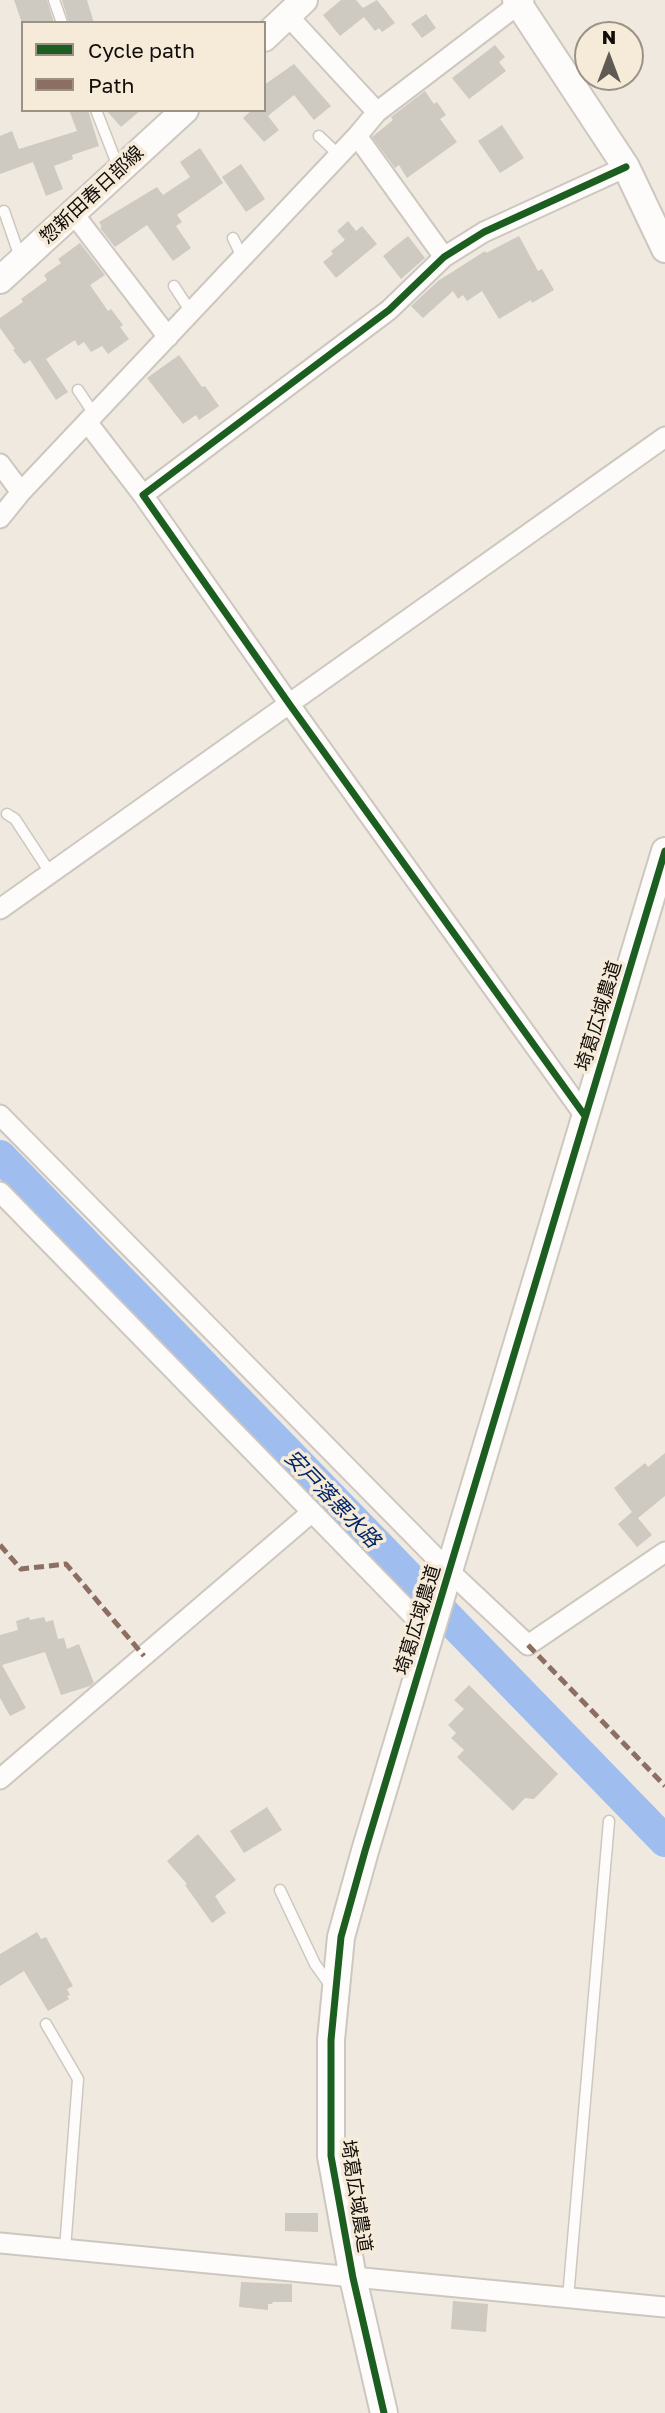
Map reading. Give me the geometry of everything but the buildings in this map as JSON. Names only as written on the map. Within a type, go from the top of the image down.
[{"type":"street","points":[[0,518],[21,492],[377,113],[519,1],[626,167],[665,249]]},
{"type":"street","points":[[266,35],[296,8],[377,113]]},
{"type":"street","name":"惣新田春日部線","points":[[0,281],[178,113]]},
{"type":"street","points":[[357,136],[444,257]]},
{"type":"street","points":[[143,495],[389,310],[444,257],[484,232],[626,167]]},
{"type":"street","points":[[73,213],[168,337]]},
{"type":"street","points":[[91,418],[290,705],[585,1116]]},
{"type":"street","points":[[0,909],[665,438]]},
{"type":"street","points":[[0,464],[21,492]]},
{"type":"street","name":"埼葛広域農道","points":[[384,2413],[354,2278],[331,2156],[331,2040],[341,1937],[585,1116],[661,889],[665,851]]},
{"type":"street","points":[[0,1115],[448,1576],[528,1645],[665,1552]]},
{"type":"street","points":[[0,1192],[312,1512],[432,1630]]},
{"type":"street","points":[[0,1779],[312,1512]]},
{"type":"street","points":[[0,2243],[665,2307]]},
{"type":"lane","points":[[54,0],[61,21]]},
{"type":"lane","points":[[97,112],[119,170]]},
{"type":"lane","points":[[319,136],[339,155]]},
{"type":"lane","points":[[4,211],[21,261]]},
{"type":"lane","points":[[233,238],[243,257]]},
{"type":"lane","points":[[174,286],[191,312]]},
{"type":"lane","points":[[78,390],[91,418]]},
{"type":"lane","points":[[7,814],[15,819],[51,874]]},
{"type":"lane","points":[[568,2298],[609,1821]]},
{"type":"lane","points":[[280,1890],[315,1964],[336,1993]]},
{"type":"lane","points":[[46,2024],[78,2079],[65,2249]]},
{"type":"waterway","name":"安戸落悪水路","points":[[0,1156],[665,1841]]},
{"type":"marked path","points":[[0,1545],[21,1569],[66,1564],[144,1656]]},
{"type":"marked path","points":[[528,1645],[665,1786]]},
{"type":"cycle path","points":[[585,1116],[143,495],[389,310],[444,257],[484,232],[626,167]]},
{"type":"cycle path","points":[[384,2413],[353,2278],[331,2156],[331,2040],[341,1937],[665,851]]}]
